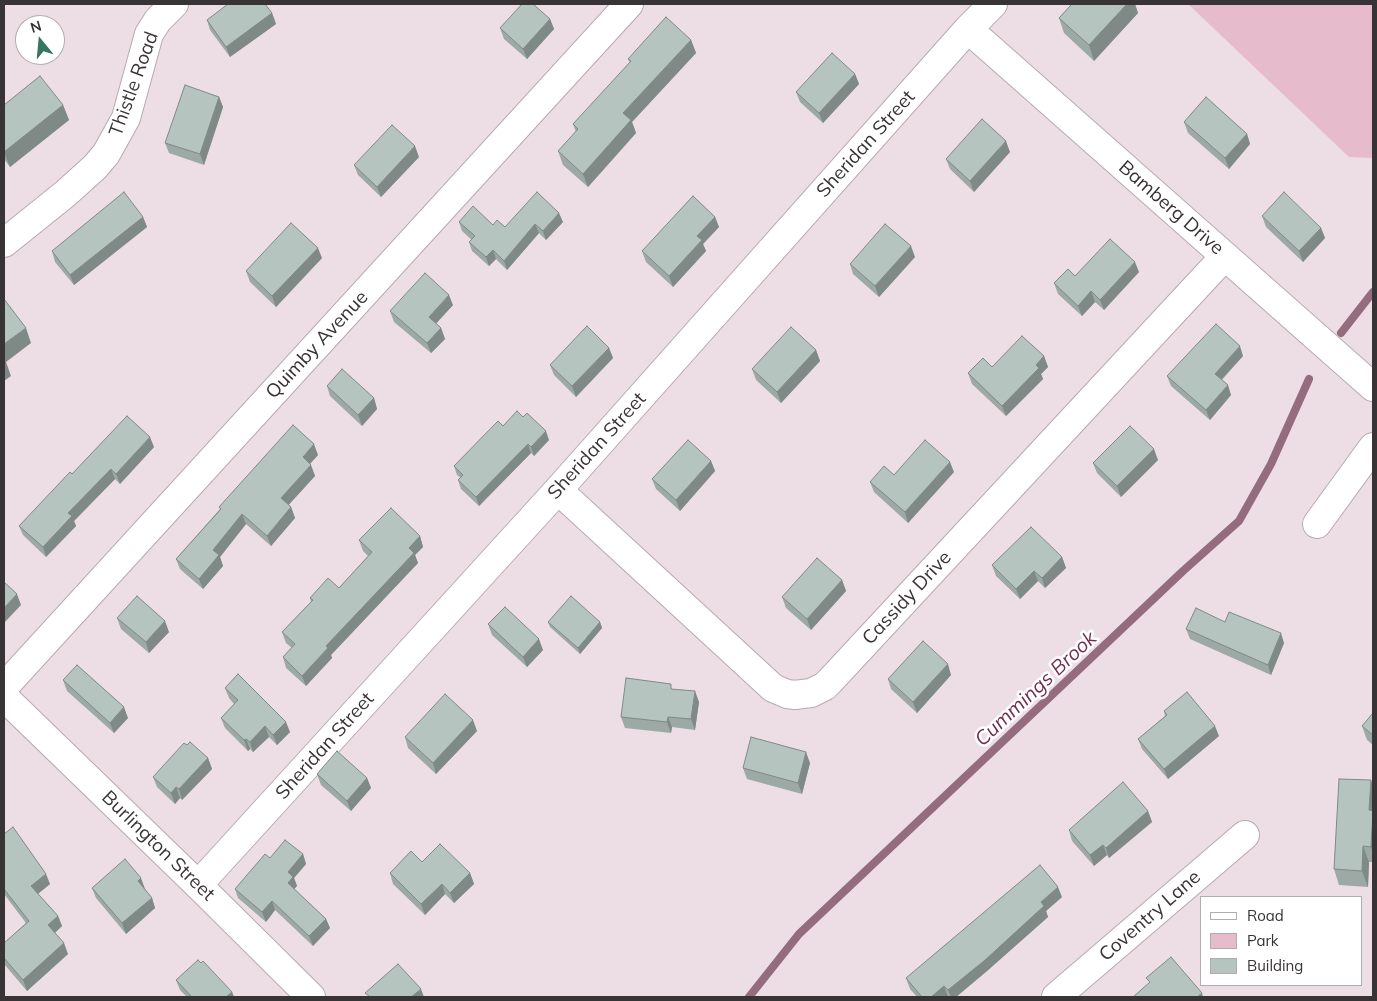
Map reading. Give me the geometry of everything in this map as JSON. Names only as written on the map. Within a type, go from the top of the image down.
[{"type":"street","name":"Thistle Road","points":[[4,243],[65,194],[95,167],[106,154],[119,134],[126,118],[149,34],[158,20],[174,4]]},
{"type":"street","name":"Quimby Avenue","points":[[4,686],[629,4]]},
{"type":"street","name":"Sheridan Street","points":[[198,885],[558,490],[992,4]]},
{"type":"street","name":"Bamberg Drive","points":[[968,29],[1373,386]]},
{"type":"street","name":"Cassidy Drive","points":[[558,490],[773,688],[787,694],[811,693],[825,686],[830,681],[1225,256]]},
{"type":"street","points":[[1317,524],[1373,446]]},
{"type":"street","name":"Burlington Street","points":[[4,697],[311,997]]},
{"type":"street","name":"Coventry Lane","points":[[1056,997],[1245,835]]},
{"type":"green space","points":[[1188,4],[1373,4],[1373,158],[1349,157]]},
{"type":"building","points":[[228,4],[265,4],[272,13],[226,47],[207,20]]},
{"type":"building","points":[[522,4],[533,4],[550,19],[523,49],[500,28]]},
{"type":"building","points":[[1072,4],[1127,4],[1089,45],[1059,18]]},
{"type":"building","points":[[666,17],[691,40],[623,113],[631,120],[583,174],[558,151],[578,129],[573,124],[631,61],[628,59]]},
{"type":"building","points":[[832,53],[855,74],[819,113],[796,92]]},
{"type":"building","points":[[40,76],[63,105],[4,152],[4,105]]},
{"type":"building","points":[[185,85],[219,97],[200,154],[165,143]]},
{"type":"building","points":[[1206,97],[1247,134],[1225,158],[1184,122]]},
{"type":"building","points":[[982,119],[1006,141],[970,181],[946,159]]},
{"type":"building","points":[[392,125],[415,146],[377,187],[354,165]]},
{"type":"building","points":[[124,192],[143,217],[70,275],[52,251]]},
{"type":"building","points":[[537,192],[559,213],[543,231],[535,224],[504,261],[493,250],[486,257],[469,242],[475,236],[459,222],[473,206],[493,225],[497,220],[505,227]]},
{"type":"building","points":[[1284,192],[1321,228],[1299,251],[1262,216]]},
{"type":"building","points":[[693,196],[715,217],[697,236],[702,240],[669,276],[642,251]]},
{"type":"building","points":[[291,223],[318,248],[272,296],[246,271]]},
{"type":"building","points":[[885,224],[911,246],[875,286],[850,264]]},
{"type":"building","points":[[1110,239],[1135,262],[1100,300],[1091,291],[1078,306],[1054,283],[1068,269],[1075,276]]},
{"type":"building","points":[[425,273],[449,295],[429,317],[441,328],[427,343],[390,311]]},
{"type":"building","points":[[4,299],[26,328],[4,344]]},
{"type":"building","points":[[1216,324],[1240,346],[1215,374],[1228,385],[1206,410],[1167,376]]},
{"type":"building","points":[[587,326],[609,348],[572,386],[550,365]]},
{"type":"building","points":[[791,327],[816,350],[777,392],[752,369]]},
{"type":"building","points":[[1022,336],[1044,356],[1036,365],[1039,368],[1002,406],[968,373],[983,358],[992,367]]},
{"type":"building","points":[[342,369],[374,398],[358,415],[327,386]]},
{"type":"building","points":[[517,411],[523,417],[527,413],[546,431],[531,447],[528,444],[476,497],[458,480],[463,475],[454,466],[498,421],[503,426]]},
{"type":"building","points":[[127,416],[150,437],[116,474],[111,469],[68,513],[72,516],[43,547],[19,526]]},
{"type":"building","points":[[293,425],[314,444],[303,457],[311,465],[281,498],[291,507],[267,536],[242,514],[213,550],[219,555],[199,579],[176,559],[221,509],[219,507]]},
{"type":"building","points":[[1130,426],[1154,449],[1117,486],[1093,463]]},
{"type":"building","points":[[688,440],[711,461],[676,500],[652,479]]},
{"type":"building","points":[[925,440],[950,462],[905,512],[870,482],[884,466],[894,475]]},
{"type":"building","points":[[391,508],[420,536],[409,548],[414,553],[326,646],[328,648],[302,676],[283,657],[295,644],[282,632],[313,600],[310,598],[328,578],[339,588],[372,552],[359,540]]},
{"type":"building","points":[[1031,527],[1062,557],[1042,578],[1034,571],[1016,589],[992,565]]},
{"type":"building","points":[[817,558],[842,580],[807,619],[782,597]]},
{"type":"building","points":[[4,582],[17,594],[4,608]]},
{"type":"building","points":[[137,596],[165,621],[146,642],[117,618]]},
{"type":"building","points":[[571,596],[600,622],[578,648],[548,622]]},
{"type":"building","points":[[505,607],[539,639],[523,657],[488,624]]},
{"type":"building","points":[[1196,608],[1225,622],[1229,612],[1281,633],[1268,665],[1186,629]]},
{"type":"building","points":[[923,641],[948,664],[913,702],[888,679]]},
{"type":"building","points":[[77,665],[124,707],[110,723],[63,680]]},
{"type":"building","points":[[238,674],[286,722],[273,735],[265,726],[250,742],[246,739],[244,740],[221,718],[238,700],[225,688]]},
{"type":"building","points":[[626,678],[671,684],[671,689],[695,691],[691,719],[668,717],[667,722],[621,717]]},
{"type":"building","points":[[1187,692],[1215,726],[1164,769],[1138,739],[1167,715],[1164,711]]},
{"type":"building","points":[[445,694],[473,720],[433,763],[405,737]]},
{"type":"building","points":[[1373,713],[1373,735],[1362,726]]},
{"type":"building","points":[[751,737],[806,752],[798,783],[743,768]]},
{"type":"building","points":[[190,742],[208,758],[179,789],[176,787],[171,793],[153,777],[184,743],[187,745]]},
{"type":"building","points":[[337,751],[367,778],[347,801],[317,774]]},
{"type":"building","points":[[1339,779],[1371,780],[1369,810],[1373,811],[1371,847],[1363,846],[1362,871],[1334,869]]},
{"type":"building","points":[[1123,782],[1148,811],[1106,848],[1103,845],[1090,855],[1069,830]]},
{"type":"building","points":[[13,827],[46,874],[31,886],[58,916],[48,925],[64,943],[23,980],[4,958],[4,943],[29,921],[4,889],[4,834]]},
{"type":"building","points":[[285,840],[303,854],[288,872],[293,877],[288,883],[326,919],[309,936],[272,901],[262,912],[235,889],[265,854],[270,858]]},
{"type":"building","points":[[440,844],[470,873],[450,893],[442,884],[421,904],[390,873],[411,851],[422,862]]},
{"type":"building","points":[[125,859],[141,878],[138,881],[152,898],[122,923],[92,888]]},
{"type":"building","points":[[1040,865],[1058,887],[1041,902],[1044,906],[984,961],[948,990],[944,986],[931,997],[922,997],[906,978]]},
{"type":"building","points":[[1171,957],[1202,993],[1197,997],[1133,997],[1150,982],[1146,978]]},
{"type":"building","points":[[198,960],[201,963],[203,961],[232,992],[226,997],[192,997],[176,980]]},
{"type":"building","points":[[398,964],[421,989],[411,997],[370,997],[365,993]]},
{"type":"waterway","name":"Cummings Brook","points":[[1341,333],[1373,292]]},
{"type":"waterway","name":"Cummings Brook","points":[[749,997],[799,934],[1183,571],[1239,521],[1271,464],[1309,379]]}]
